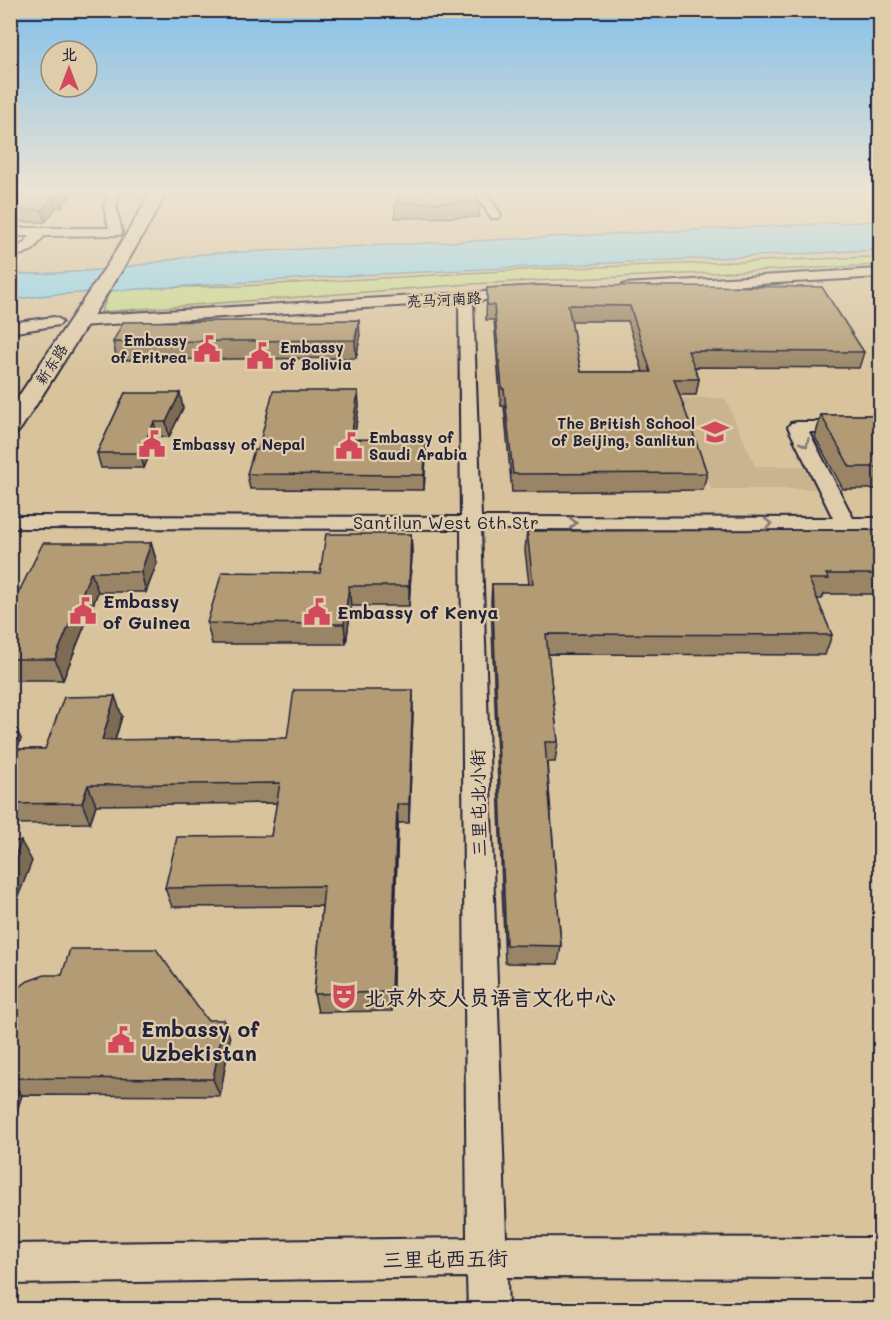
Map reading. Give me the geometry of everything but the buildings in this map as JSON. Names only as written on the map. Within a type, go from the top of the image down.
[{"type":"main road","points":[[104,259],[107,252]]},
{"type":"main road","points":[[104,259],[111,252]]},
{"type":"main road","name":"新东路","points":[[37,348],[54,322],[92,302],[104,259]]},
{"type":"main road","name":"新东路","points":[[10,427],[74,312]]},
{"type":"street","points":[[608,289],[880,273]]},
{"type":"street","name":"亮马河南路","points":[[74,312],[537,293]]},
{"type":"street","name":"三里屯北小街","points":[[466,297],[488,1310]]},
{"type":"street","points":[[10,328],[54,322]]},
{"type":"street","points":[[846,524],[797,427],[880,427]]},
{"type":"street","name":"Santilun West 6th Str","points":[[10,522],[880,524]]},
{"type":"street","name":"三里屯西五街","points":[[10,1264],[487,1257],[880,1258]]},
{"type":"shaded area","name":"The British School of Beijing, Sanlitun","points":[[678,398],[725,398],[755,466],[807,466],[819,489],[711,489]]},
{"type":"green space","points":[[880,252],[880,265],[470,284],[101,312],[111,288],[243,286],[541,269],[873,257]]},
{"type":"water","points":[[251,252],[845,252],[361,275],[47,295],[11,300],[10,274],[106,269],[202,254]]},
{"type":"place","name":"Embassy of Eritrea","points":[[207,349]]},
{"type":"place","name":"Embassy of Bolivia","points":[[260,356]]},
{"type":"place","name":"The British School of Beijing, Sanlitun","points":[[715,432]]},
{"type":"place","name":"Embassy of Nepal","points":[[152,444]]},
{"type":"place","name":"Embassy of Saudi Arabia","points":[[349,446]]},
{"type":"place","name":"Embassy of Guinea","points":[[83,611]]},
{"type":"place","name":"Embassy of Kenya","points":[[317,612]]},
{"type":"place","name":"北京外交人员语言文化中心","points":[[344,996]]},
{"type":"place","name":"Embassy of Uzbekistan","points":[[121,1040]]}]
